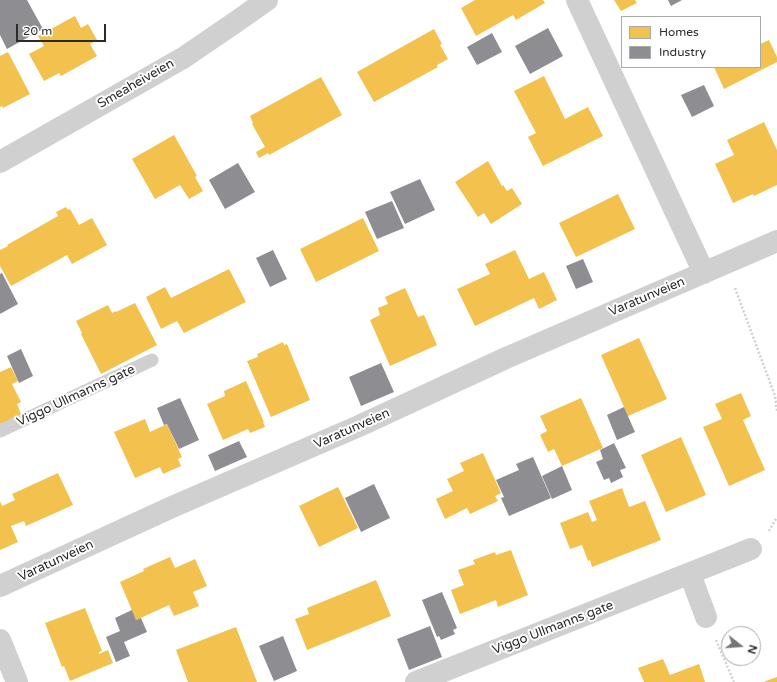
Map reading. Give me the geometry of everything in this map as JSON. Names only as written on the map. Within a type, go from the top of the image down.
[{"type":"street","name":"Smeaheiveien","points":[[0,162],[183,58],[267,0]]},
{"type":"street","points":[[577,0],[704,273]]},
{"type":"street","name":"Varatunveien","points":[[0,586],[172,507],[359,426],[506,358],[777,241]]},
{"type":"street","name":"Viggo Ullmanns gate","points":[[416,682],[750,549]]},
{"type":"street","points":[[690,574],[706,617]]},
{"type":"street","points":[[0,640],[17,682]]},
{"type":"lane","name":"Viggo Ullmanns gate","points":[[0,431],[152,360]]},
{"type":"path","points":[[726,263],[776,396],[777,411]]},
{"type":"path","points":[[706,617],[734,682]]},
{"type":"building: Homes","points":[[475,0],[543,0],[545,3],[516,20],[513,15],[476,36],[461,8]]},
{"type":"building: Homes","points":[[614,0],[635,0],[637,3],[621,11]]},
{"type":"building: Homes","points":[[75,16],[81,28],[88,24],[97,40],[90,44],[97,56],[61,76],[59,73],[44,81],[29,54],[44,46],[38,36]]},
{"type":"building: Homes","points":[[434,29],[442,44],[440,45],[448,59],[437,65],[438,67],[374,102],[357,72]]},
{"type":"building: Homes","points":[[769,40],[777,57],[777,62],[724,89],[714,68],[761,68],[761,44]]},
{"type":"building: Homes","points":[[8,52],[30,94],[3,108],[2,106],[0,107],[0,56]]},
{"type":"building: Homes","points":[[544,76],[565,119],[588,107],[603,136],[543,166],[528,137],[536,133],[514,91]]},
{"type":"building: Homes","points":[[321,77],[342,115],[269,155],[268,153],[259,158],[256,152],[265,147],[252,124],[253,123],[250,116]]},
{"type":"building: Homes","points":[[764,122],[777,150],[777,185],[754,196],[753,194],[733,203],[715,164],[734,155],[727,140]]},
{"type":"building: Homes","points":[[174,135],[197,176],[195,177],[203,191],[189,199],[180,185],[155,199],[132,159]]},
{"type":"building: Homes","points":[[488,161],[502,186],[503,185],[507,191],[512,188],[522,204],[491,224],[484,213],[478,217],[455,182]]},
{"type":"building: Homes","points":[[618,194],[635,229],[576,257],[559,223]]},
{"type":"building: Homes","points":[[66,207],[68,210],[70,209],[79,225],[92,218],[107,245],[72,264],[67,255],[11,286],[0,266],[0,250],[58,216],[56,212]]},
{"type":"building: Homes","points":[[363,218],[379,251],[316,282],[300,249]]},
{"type":"building: Homes","points":[[515,250],[529,279],[544,272],[557,300],[539,309],[534,298],[475,326],[457,289],[490,274],[485,264]]},
{"type":"building: Homes","points":[[229,269],[246,302],[184,333],[177,321],[161,329],[146,297],[165,287],[171,298]]},
{"type":"building: Homes","points":[[405,288],[418,317],[424,315],[437,345],[390,366],[370,320],[380,315],[378,308],[388,304],[385,297]]},
{"type":"building: Homes","points":[[135,303],[157,345],[101,374],[76,321],[108,305],[112,313]]},
{"type":"building: Homes","points":[[639,338],[667,399],[628,416],[601,355]]},
{"type":"building: Homes","points":[[283,342],[284,345],[287,344],[310,400],[271,417],[247,361],[258,357],[257,354]]},
{"type":"building: Homes","points":[[11,367],[18,381],[12,384],[21,402],[17,404],[21,414],[0,425],[0,372]]},
{"type":"building: Homes","points":[[246,381],[265,427],[250,433],[248,429],[223,440],[207,404],[225,396],[224,391]]},
{"type":"building: Homes","points":[[741,393],[751,416],[743,420],[765,470],[729,486],[703,427],[722,419],[715,404]]},
{"type":"building: Homes","points":[[581,398],[603,448],[562,466],[554,449],[548,452],[540,435],[547,431],[540,416]]},
{"type":"building: Homes","points":[[145,419],[150,432],[167,424],[182,457],[178,459],[181,466],[163,474],[160,467],[135,478],[114,432]]},
{"type":"building: Homes","points":[[681,437],[706,495],[666,512],[641,455]]},
{"type":"building: Homes","points":[[483,453],[501,493],[495,496],[498,501],[470,514],[467,508],[445,519],[436,499],[453,491],[447,479],[464,471],[460,463]]},
{"type":"building: Homes","points":[[58,473],[73,505],[26,526],[24,521],[11,526],[18,542],[0,550],[0,501],[2,506],[15,500],[12,494]]},
{"type":"building: Homes","points":[[338,487],[358,528],[319,547],[299,506]]},
{"type":"building: Homes","points":[[622,488],[629,507],[645,501],[661,540],[592,567],[582,545],[570,549],[560,523],[588,512],[592,522],[597,520],[589,501]]},
{"type":"building: Homes","points":[[511,550],[528,595],[498,607],[496,600],[460,614],[451,590],[464,585],[458,570],[475,564],[473,560],[495,552],[496,555]]},
{"type":"building: Homes","points":[[170,557],[175,568],[195,559],[207,586],[193,592],[199,606],[174,616],[169,605],[136,620],[120,582],[144,571],[143,569]]},
{"type":"building: Homes","points":[[376,580],[391,616],[307,650],[295,619],[309,614],[307,608]]},
{"type":"building: Homes","points":[[85,608],[102,651],[99,652],[99,654],[108,650],[113,663],[70,681],[64,666],[62,667],[45,623]]},
{"type":"building: Homes","points":[[236,627],[257,682],[188,682],[176,650]]},
{"type":"building: Homes","points":[[663,659],[670,675],[699,664],[705,682],[644,682],[638,668]]},
{"type":"building: Homes","points":[[777,677],[777,682],[763,682]]},
{"type":"building: Industry","points":[[0,0],[27,0],[43,29],[7,49],[0,35]]},
{"type":"building: Industry","points":[[668,0],[682,0],[671,6]]},
{"type":"building: Industry","points":[[548,28],[563,56],[530,74],[515,46]]},
{"type":"building: Industry","points":[[492,33],[502,52],[477,65],[467,47]]},
{"type":"building: Industry","points":[[704,85],[714,106],[692,117],[681,95]]},
{"type":"building: Industry","points":[[238,163],[255,192],[225,209],[209,180]]},
{"type":"building: Industry","points":[[420,179],[435,210],[405,224],[390,192]]},
{"type":"building: Industry","points":[[392,201],[404,228],[377,239],[365,212]]},
{"type":"building: Industry","points":[[273,250],[287,279],[270,287],[256,258]]},
{"type":"building: Industry","points":[[583,259],[593,282],[576,289],[566,266]]},
{"type":"building: Industry","points":[[2,273],[18,304],[0,314],[0,274]]},
{"type":"building: Industry","points":[[21,349],[33,376],[19,383],[7,356]]},
{"type":"building: Industry","points":[[381,363],[394,392],[361,406],[349,377]]},
{"type":"building: Industry","points":[[180,398],[199,440],[179,449],[167,424],[164,425],[157,408]]},
{"type":"building: Industry","points":[[624,407],[635,432],[617,440],[607,415]]},
{"type":"building: Industry","points":[[239,441],[247,457],[215,471],[208,455]]},
{"type":"building: Industry","points":[[614,443],[626,468],[620,470],[623,477],[611,483],[609,478],[604,480],[596,462],[603,459],[600,450]]},
{"type":"building: Industry","points":[[533,457],[551,498],[509,516],[501,498],[504,497],[496,480],[519,470],[516,464]]},
{"type":"building: Industry","points":[[562,466],[572,490],[552,499],[542,476]]},
{"type":"building: Industry","points":[[374,484],[390,518],[361,532],[345,498]]},
{"type":"building: Industry","points":[[442,592],[457,628],[453,630],[455,634],[441,640],[439,636],[437,637],[422,600]]},
{"type":"building: Industry","points":[[132,610],[136,620],[141,618],[147,632],[124,642],[130,656],[116,662],[106,637],[120,631],[115,618]]},
{"type":"building: Industry","points":[[430,626],[442,657],[409,670],[397,639]]},
{"type":"building: Industry","points":[[283,636],[297,671],[274,681],[259,646]]}]
